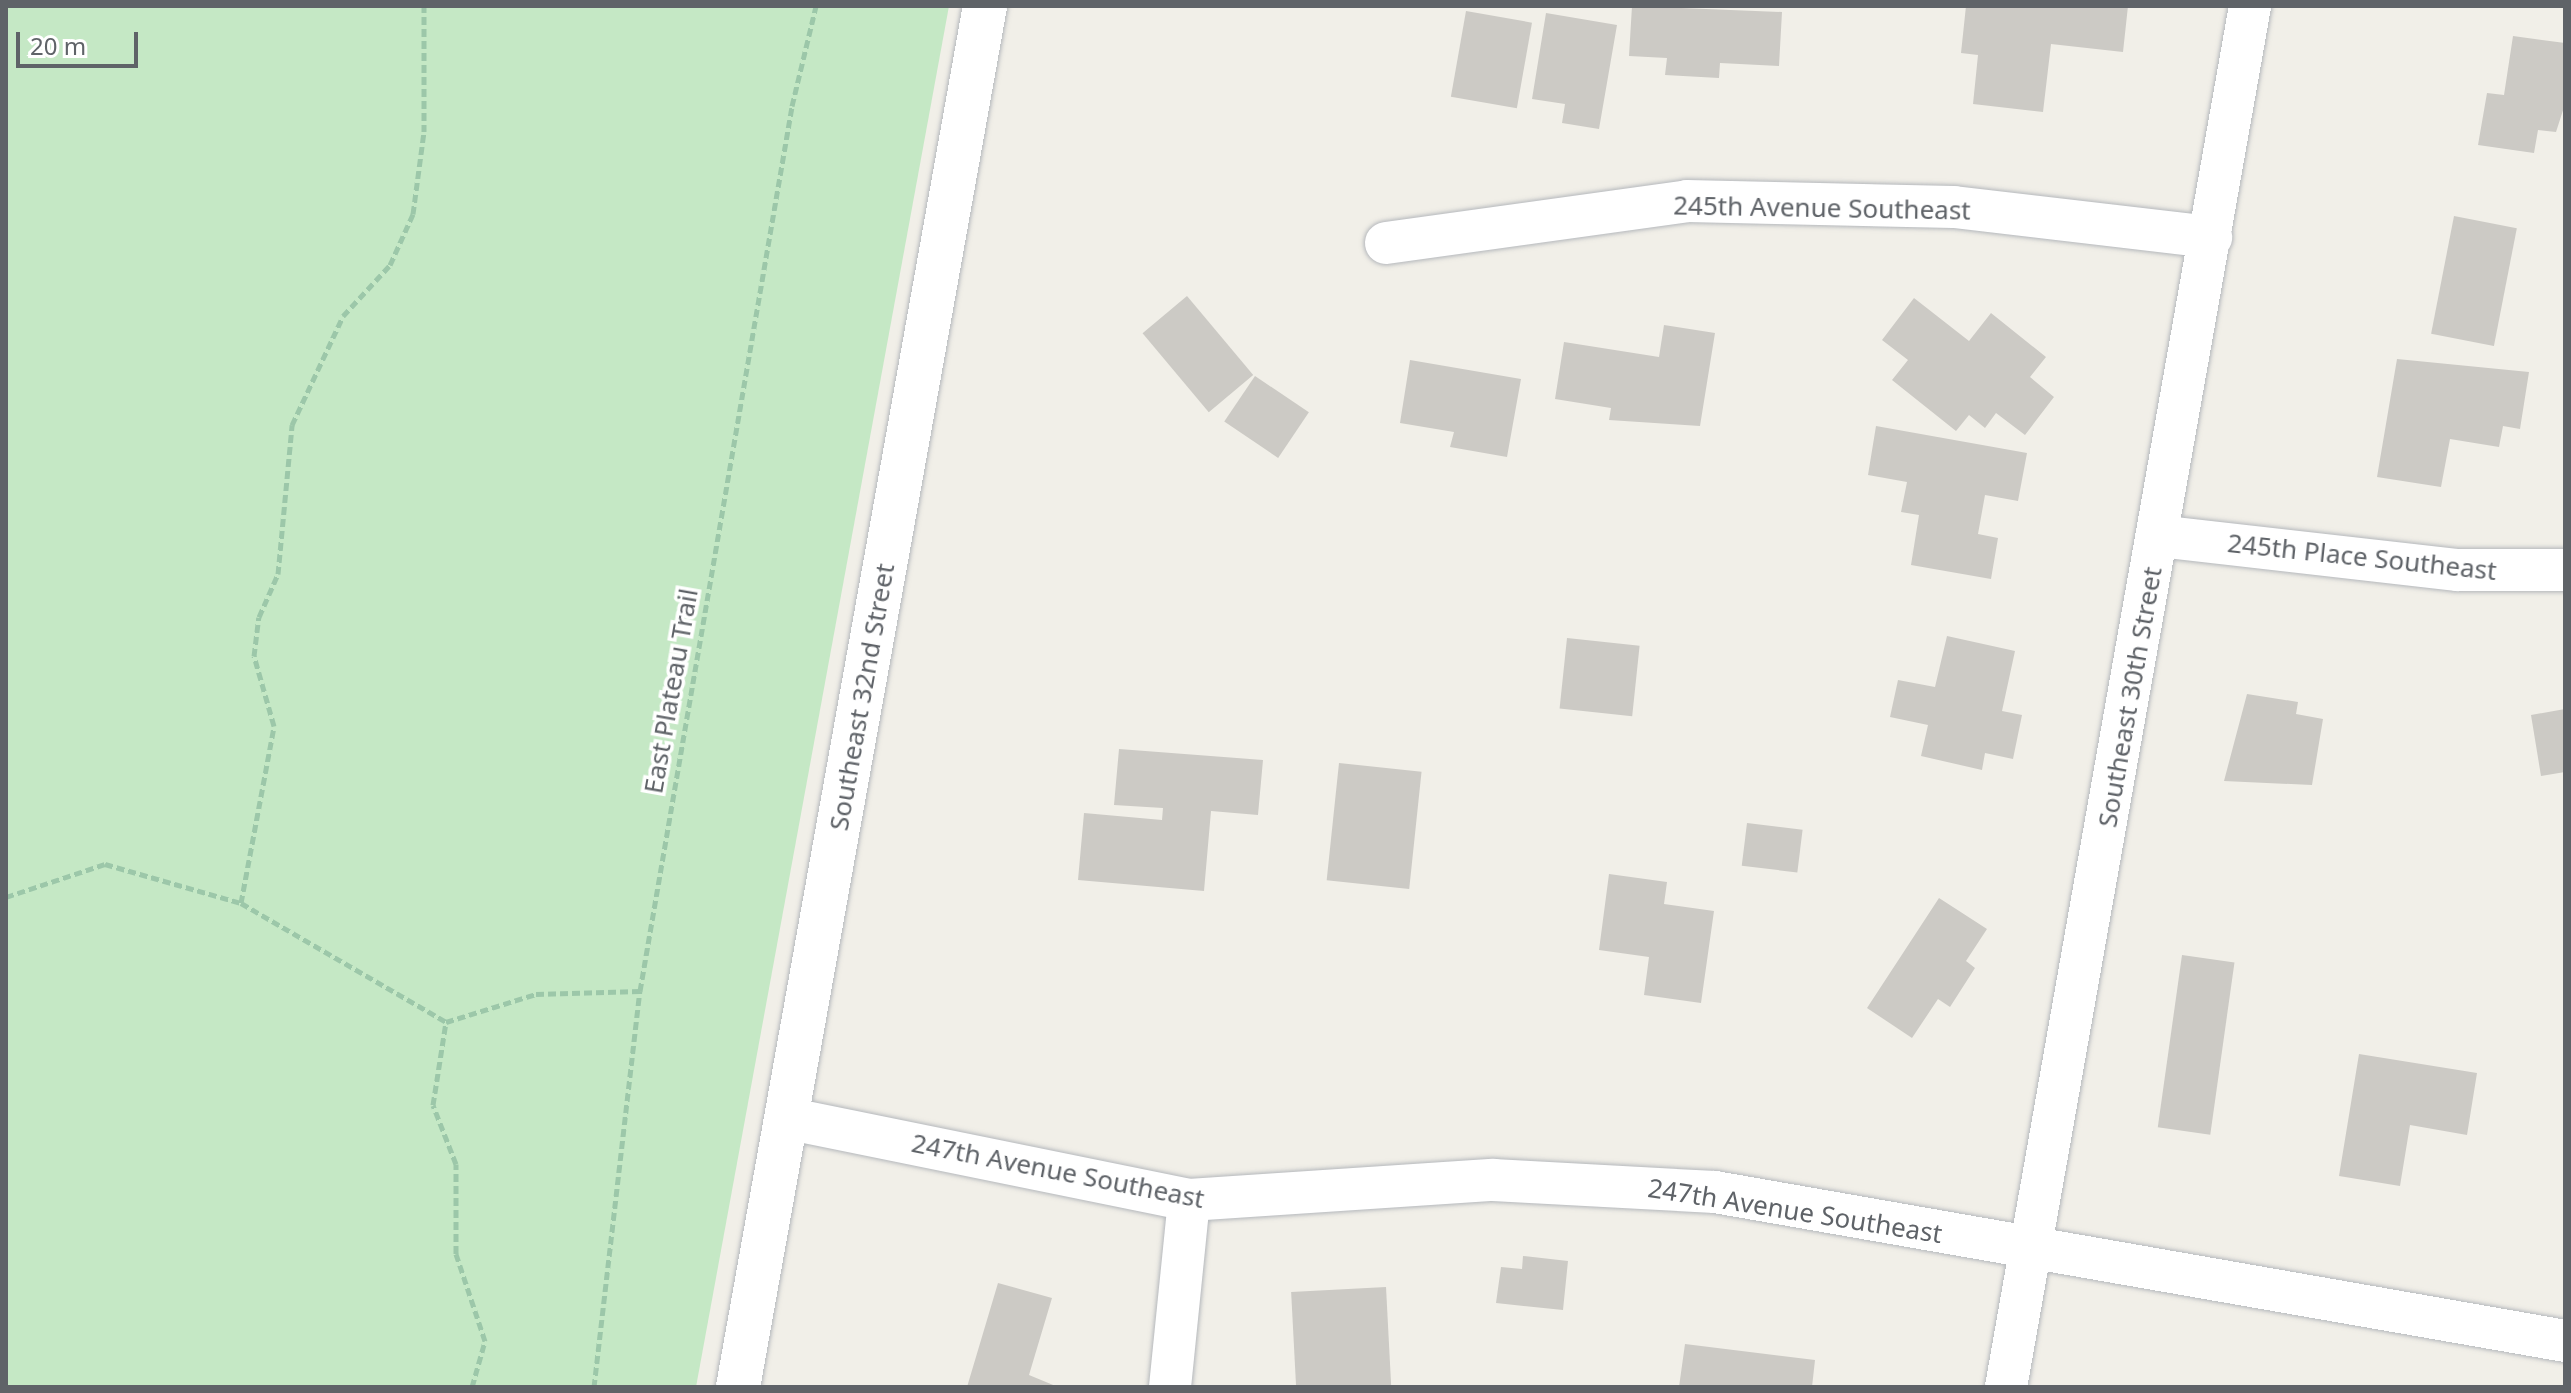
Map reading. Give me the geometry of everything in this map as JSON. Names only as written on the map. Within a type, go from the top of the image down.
[{"type":"street","name":"Southeast 32nd Street","points":[[738,1387],[985,6]]},
{"type":"street","name":"Southeast 30th Street","points":[[2006,1387],[2250,6]]},
{"type":"street","name":"245th Avenue Southeast","points":[[1386,243],[1687,201],[1954,207],[2211,237]]},
{"type":"street","name":"245th Place Southeast","points":[[2158,536],[2458,570],[2565,570]]},
{"type":"street","name":"247th Avenue Southeast","points":[[786,1118],[1189,1200],[1591,1180],[1715,1192],[2030,1252],[2565,1341]]},
{"type":"street","points":[[1170,1387],[1189,1200]]},
{"type":"path","points":[[241,903],[274,726],[254,656],[259,617],[278,574],[292,425],[343,316],[390,265],[413,214],[424,132],[424,6]]},
{"type":"path","name":"East Plateau Trail","points":[[594,1387],[640,991],[792,106],[816,6]]},
{"type":"path","points":[[6,897],[105,864],[241,903],[446,1022],[536,994],[640,991]]},
{"type":"path","points":[[446,1022],[433,1105],[456,1164],[456,1254],[485,1341],[472,1387]]},
{"type":"green space","points":[[6,6],[949,6],[696,1387],[6,1387]]},
{"type":"building","points":[[1632,6],[1782,12],[1779,66],[1720,63],[1719,78],[1665,75],[1667,58],[1629,56]]},
{"type":"building","points":[[1966,6],[2128,6],[2123,52],[2051,44],[2043,112],[1973,104],[1978,55],[1961,53]]},
{"type":"building","points":[[1466,11],[1532,23],[1517,108],[1451,97]]},
{"type":"building","points":[[1546,13],[1617,25],[1599,129],[1562,123],[1565,104],[1532,99]]},
{"type":"building","points":[[2513,36],[2565,43],[2565,104],[2556,132],[2538,130],[2534,153],[2478,145],[2487,93],[2504,95]]},
{"type":"building","points":[[2454,216],[2517,228],[2494,346],[2431,334]]},
{"type":"building","points":[[1187,296],[1253,375],[1209,412],[1143,333]]},
{"type":"building","points":[[1914,298],[1969,341],[1991,313],[2046,357],[2030,377],[2054,397],[2025,435],[1996,413],[1985,428],[1969,415],[1956,431],[1892,380],[1908,360],[1882,340]]},
{"type":"building","points":[[1664,325],[1715,333],[1700,426],[1609,420],[1611,408],[1555,399],[1564,342],[1659,357]]},
{"type":"building","points":[[2397,359],[2529,372],[2520,429],[2503,426],[2499,447],[2450,439],[2441,487],[2377,477]]},
{"type":"building","points":[[1410,360],[1521,379],[1507,457],[1450,447],[1454,432],[1400,423]]},
{"type":"building","points":[[1255,376],[1309,412],[1278,458],[1224,422]]},
{"type":"building","points":[[1876,426],[2027,453],[2018,501],[1985,495],[1978,534],[1998,538],[1991,579],[1911,565],[1919,515],[1901,512],[1907,482],[1868,475]]},
{"type":"building","points":[[1947,636],[2015,651],[2002,711],[2022,715],[2013,759],[1985,753],[1982,770],[1921,756],[1928,725],[1890,717],[1898,680],[1935,687]]},
{"type":"building","points":[[1567,638],[1640,646],[1632,716],[1560,709]]},
{"type":"building","points":[[2247,694],[2298,702],[2296,714],[2323,719],[2312,785],[2224,781]]},
{"type":"building","points":[[2565,709],[2565,772],[2541,776],[2531,715]]},
{"type":"building","points":[[1119,749],[1263,760],[1258,815],[1211,811],[1204,891],[1078,880],[1084,813],[1162,820],[1163,808],[1114,805]]},
{"type":"building","points":[[1339,763],[1422,772],[1409,889],[1327,880]]},
{"type":"building","points":[[1747,823],[1803,830],[1797,873],[1742,866]]},
{"type":"building","points":[[1609,874],[1667,882],[1664,904],[1714,911],[1701,1003],[1644,995],[1649,957],[1599,950]]},
{"type":"building","points":[[1939,898],[1987,929],[1966,961],[1975,968],[1950,1007],[1938,999],[1912,1038],[1867,1008]]},
{"type":"building","points":[[2182,955],[2234,962],[2210,1135],[2158,1127]]},
{"type":"building","points":[[2359,1054],[2477,1073],[2467,1135],[2410,1125],[2400,1186],[2339,1176]]},
{"type":"building","points":[[1523,1256],[1568,1261],[1563,1310],[1496,1303],[1501,1267],[1522,1269]]},
{"type":"building","points":[[998,1283],[1052,1298],[1029,1375],[1058,1387],[967,1387]]},
{"type":"building","points":[[1386,1287],[1391,1387],[1296,1387],[1291,1292]]},
{"type":"building","points":[[1685,1344],[1815,1360],[1812,1387],[1679,1387]]}]
